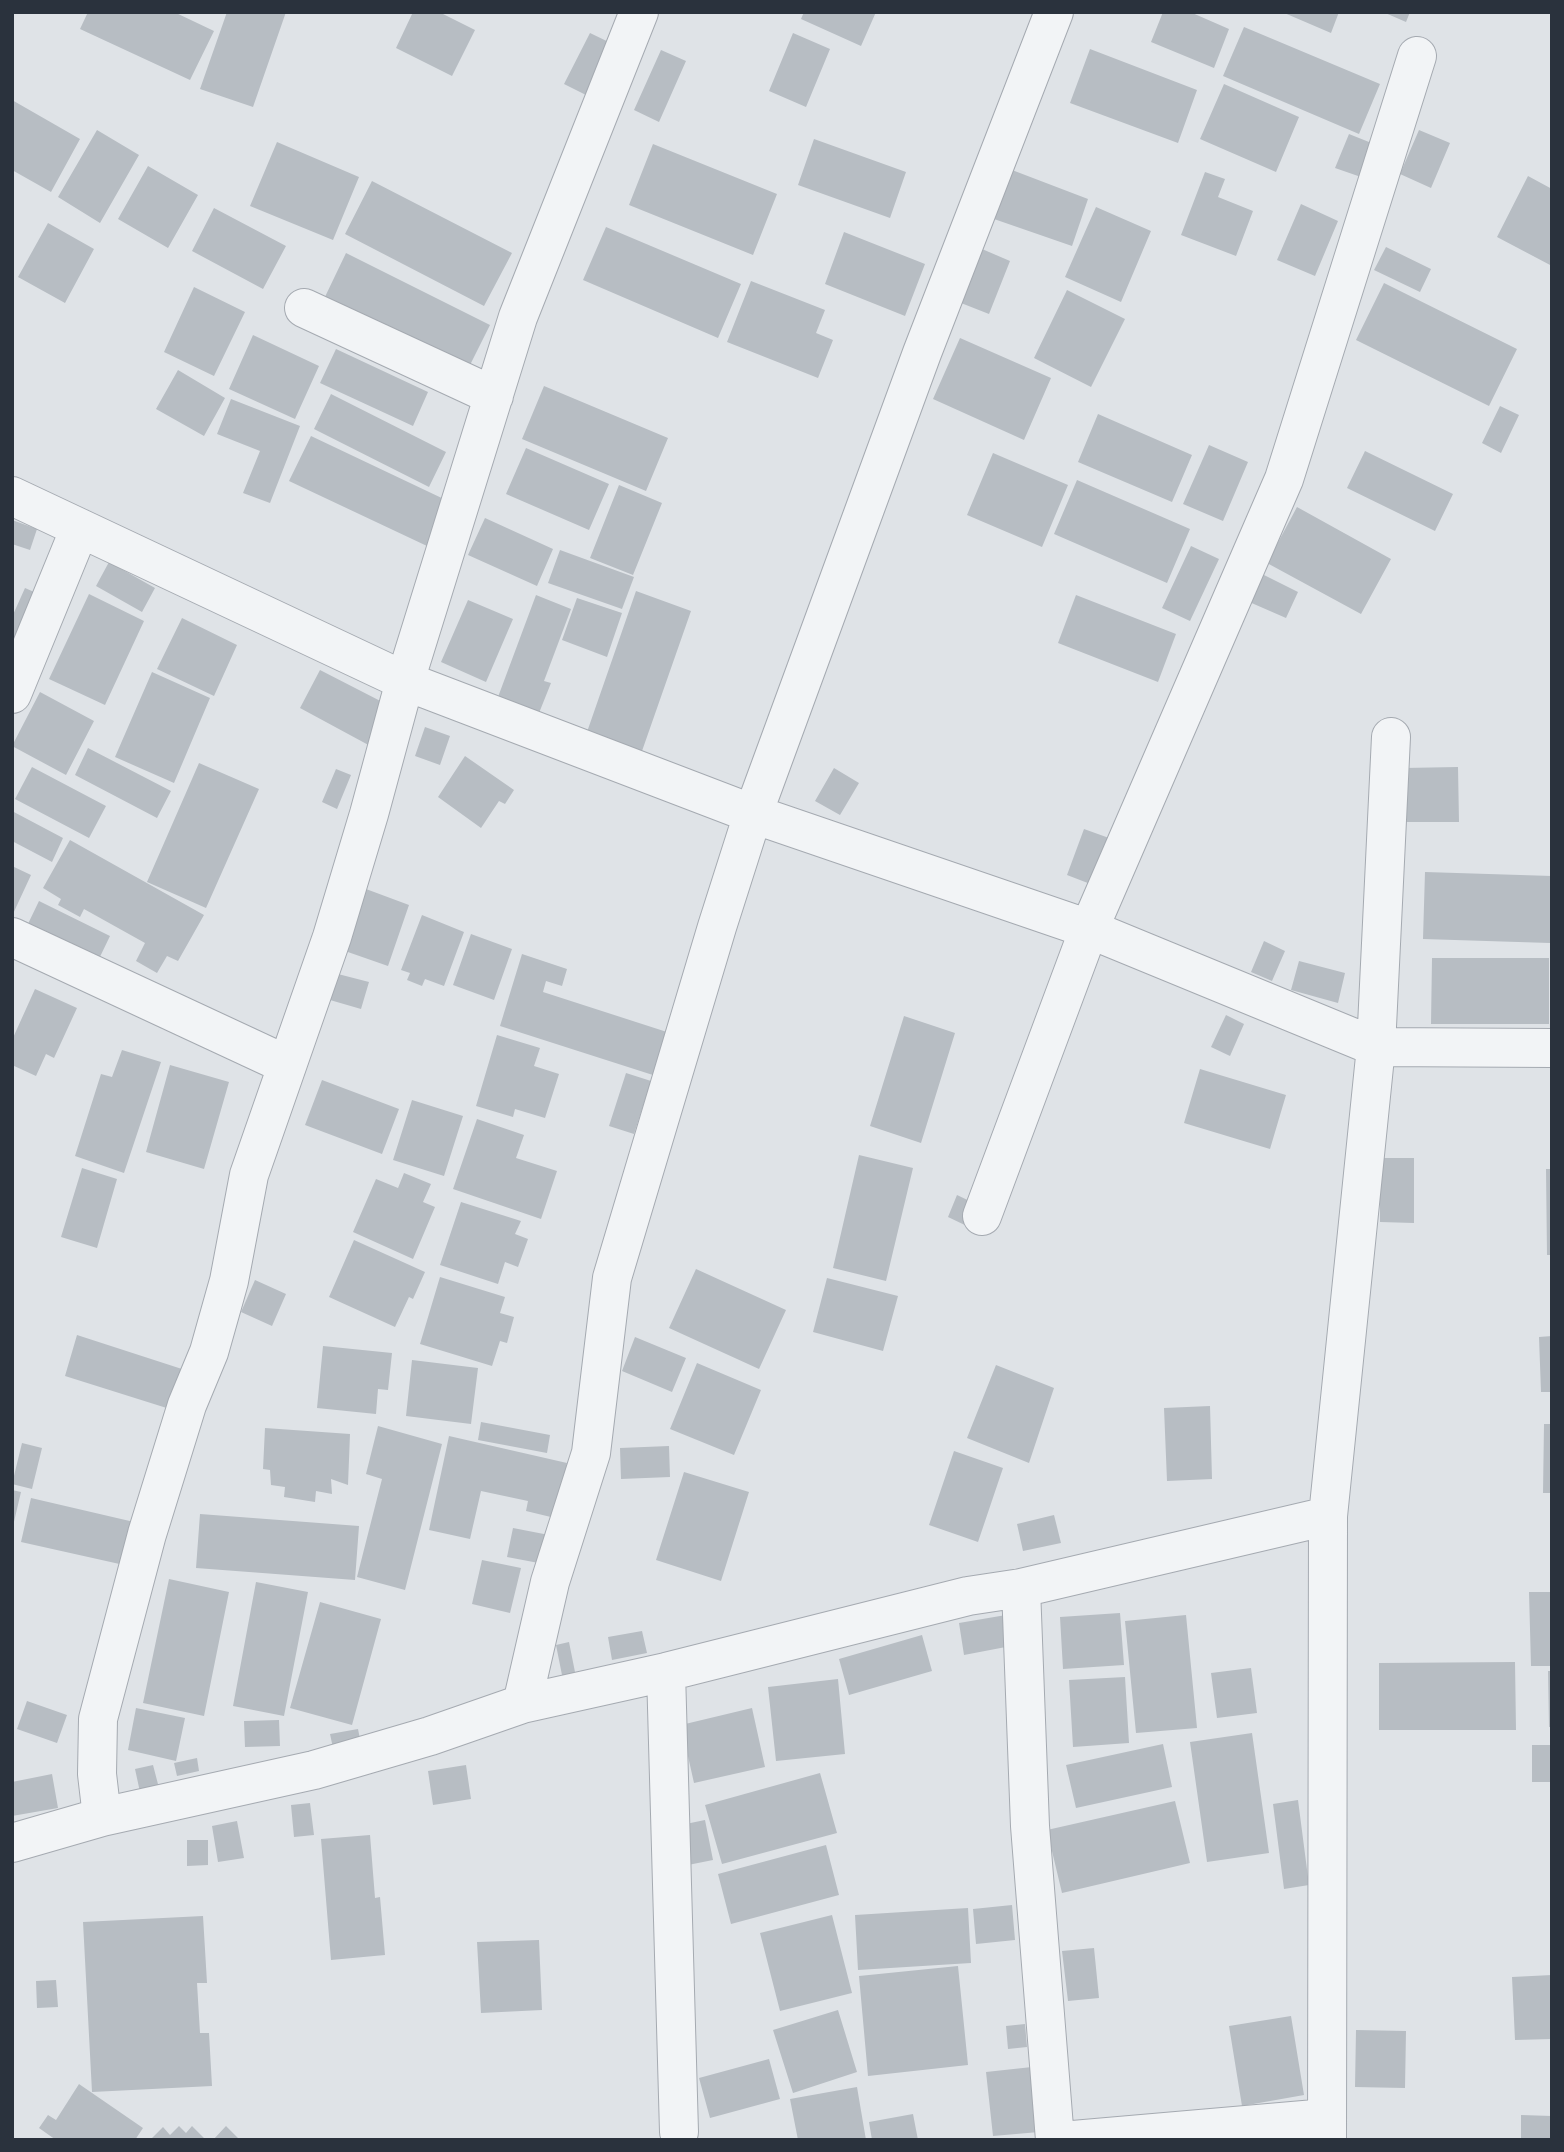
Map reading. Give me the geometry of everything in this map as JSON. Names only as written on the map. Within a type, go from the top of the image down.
[{"type":"street","points":[[102,1817],[97,1774],[98,1719],[147,1534],[187,1405],[209,1352],[229,1281],[249,1175],[332,937],[405,681],[518,317],[639,12]]},
{"type":"street","points":[[522,1704],[550,1582],[590,1453],[612,1278],[660,1110],[754,814],[922,353],[1054,12]]},
{"type":"street","points":[[982,1216],[1089,929],[1284,479],[1417,56]]},
{"type":"street","points":[[304,308],[494,397]]},
{"type":"street","points":[[12,496],[405,681],[754,814],[1089,929],[1376,1046],[1552,1048]]},
{"type":"street","points":[[12,694],[80,528]]},
{"type":"street","points":[[1073,2140],[1327,2129],[1328,1516],[1376,1046],[1391,737]]},
{"type":"street","points":[[12,937],[287,1065]]},
{"type":"street","points":[[12,1843],[102,1817],[314,1770],[430,1736],[522,1704],[666,1672],[968,1596],[1021,1588],[1328,1516]]},
{"type":"street","points":[[1021,1588],[1030,1826],[1055,2140]]},
{"type":"street","points":[[666,1672],[679,2132]]},
{"type":"building","points":[[88,12],[174,12],[214,31],[190,80],[80,29]]},
{"type":"building","points":[[227,12],[286,12],[253,107],[200,89]]},
{"type":"building","points":[[413,12],[439,12],[475,30],[452,76],[396,48]]},
{"type":"building","points":[[804,12],[876,12],[861,46],[801,19]]},
{"type":"building","points":[[1163,12],[1190,12],[1229,29],[1214,68],[1151,42]]},
{"type":"building","points":[[1282,12],[1339,12],[1331,33]]},
{"type":"building","points":[[1383,12],[1410,12],[1406,22]]},
{"type":"building","points":[[1244,27],[1380,84],[1359,134],[1223,76]]},
{"type":"building","points":[[590,33],[617,46],[592,98],[564,84]]},
{"type":"building","points":[[793,33],[830,49],[806,107],[769,91]]},
{"type":"building","points":[[1090,49],[1197,90],[1178,143],[1070,103]]},
{"type":"building","points":[[661,50],[686,61],[659,122],[634,110]]},
{"type":"building","points":[[1224,84],[1299,117],[1276,172],[1200,139]]},
{"type":"building","points":[[12,100],[80,139],[51,192],[12,170]]},
{"type":"building","points":[[97,130],[139,155],[100,223],[58,197]]},
{"type":"building","points":[[1419,130],[1450,143],[1431,188],[1400,174]]},
{"type":"building","points":[[1349,134],[1374,144],[1361,177],[1335,168]]},
{"type":"building","points":[[814,139],[906,172],[890,218],[798,185]]},
{"type":"building","points":[[277,142],[359,177],[333,240],[250,206]]},
{"type":"building","points":[[653,144],[777,194],[753,255],[629,205]]},
{"type":"building","points":[[148,166],[198,195],[168,248],[118,219]]},
{"type":"building","points":[[1012,170],[1088,199],[1072,246],[994,219]]},
{"type":"building","points":[[1205,172],[1225,179],[1218,197],[1253,211],[1236,256],[1181,235]]},
{"type":"building","points":[[1528,176],[1552,189],[1552,266],[1497,237]]},
{"type":"building","points":[[372,181],[512,253],[484,306],[345,234]]},
{"type":"building","points":[[1301,204],[1338,221],[1315,276],[1277,260]]},
{"type":"building","points":[[1096,207],[1151,231],[1121,302],[1065,277]]},
{"type":"building","points":[[214,208],[286,246],[263,289],[192,251]]},
{"type":"building","points":[[48,223],[94,249],[65,303],[18,277]]},
{"type":"building","points":[[606,227],[741,284],[718,338],[583,280]]},
{"type":"building","points":[[844,232],[925,264],[905,316],[825,284]]},
{"type":"building","points":[[1386,247],[1431,269],[1420,292],[1374,270]]},
{"type":"building","points":[[982,249],[1010,261],[989,314],[961,303]]},
{"type":"building","points":[[346,253],[490,325],[466,373],[323,301]]},
{"type":"building","points":[[751,281],[825,310],[816,333],[833,340],[818,378],[727,342]]},
{"type":"building","points":[[1384,283],[1517,349],[1489,406],[1356,340]]},
{"type":"building","points":[[194,287],[245,312],[214,376],[164,352]]},
{"type":"building","points":[[1067,290],[1125,319],[1091,387],[1034,358]]},
{"type":"building","points":[[253,335],[319,366],[295,419],[229,389]]},
{"type":"building","points":[[960,338],[1051,378],[1024,440],[933,399]]},
{"type":"building","points":[[336,349],[428,392],[413,426],[320,383]]},
{"type":"building","points":[[178,370],[225,398],[204,436],[156,409]]},
{"type":"building","points":[[544,386],[668,438],[646,491],[522,439]]},
{"type":"building","points":[[331,394],[446,452],[429,487],[314,429]]},
{"type":"building","points":[[231,399],[300,426],[270,503],[243,493],[260,451],[217,434]]},
{"type":"building","points":[[1500,406],[1519,415],[1501,453],[1482,443]]},
{"type":"building","points":[[1098,414],[1192,455],[1172,502],[1078,462]]},
{"type":"building","points":[[311,436],[448,501],[427,546],[289,481]]},
{"type":"building","points":[[1209,445],[1248,462],[1223,521],[1183,504]]},
{"type":"building","points":[[526,448],[609,484],[589,530],[506,494]]},
{"type":"building","points":[[1365,451],[1453,494],[1435,531],[1347,488]]},
{"type":"building","points":[[993,453],[1068,485],[1042,547],[967,515]]},
{"type":"building","points":[[1077,480],[1190,529],[1167,583],[1054,534]]},
{"type":"building","points":[[619,485],[662,503],[633,575],[590,558]]},
{"type":"building","points":[[1297,507],[1391,559],[1361,614],[1267,563]]},
{"type":"building","points":[[485,518],[553,549],[537,586],[468,555]]},
{"type":"building","points":[[12,520],[37,529],[30,550],[12,544]]},
{"type":"building","points":[[1191,546],[1219,559],[1190,621],[1162,608]]},
{"type":"building","points":[[560,550],[634,577],[622,609],[548,583]]},
{"type":"building","points":[[109,562],[155,588],[142,612],[96,586]]},
{"type":"building","points":[[1260,573],[1298,592],[1286,618],[1247,601]]},
{"type":"building","points":[[25,588],[41,595],[21,643],[12,639],[12,617]]},
{"type":"building","points":[[636,591],[691,611],[642,751],[587,732]]},
{"type":"building","points":[[89,594],[144,621],[105,705],[49,679]]},
{"type":"building","points":[[536,595],[571,609],[544,681],[551,683],[539,713],[498,697]]},
{"type":"building","points":[[1076,595],[1176,634],[1158,682],[1058,643]]},
{"type":"building","points":[[577,598],[622,613],[607,657],[562,640]]},
{"type":"building","points":[[468,600],[513,619],[486,682],[441,662]]},
{"type":"building","points":[[182,618],[237,645],[214,696],[157,669]]},
{"type":"building","points":[[320,670],[394,708],[374,748],[300,708]]},
{"type":"building","points":[[152,672],[210,698],[174,783],[115,757]]},
{"type":"building","points":[[40,692],[94,721],[66,775],[12,746]]},
{"type":"building","points":[[425,727],[450,736],[440,765],[415,756]]},
{"type":"building","points":[[88,748],[171,791],[157,818],[75,775]]},
{"type":"building","points":[[465,756],[514,790],[505,804],[499,801],[481,828],[438,797]]},
{"type":"building","points":[[199,763],[259,789],[206,908],[147,882]]},
{"type":"building","points":[[32,767],[106,806],[89,838],[15,799]]},
{"type":"building","points":[[1458,767],[1459,822],[1405,822],[1404,768]]},
{"type":"building","points":[[834,768],[859,783],[840,815],[815,801]]},
{"type":"building","points":[[336,769],[351,775],[337,809],[322,802]]},
{"type":"building","points":[[12,811],[63,838],[52,862],[12,841]]},
{"type":"building","points":[[1084,829],[1109,838],[1093,885],[1067,875]]},
{"type":"building","points":[[70,840],[204,915],[178,961],[167,956],[157,973],[136,961],[145,943],[84,909],[80,917],[58,905],[61,899],[43,888]]},
{"type":"building","points":[[12,866],[31,875],[12,916]]},
{"type":"building","points":[[1425,872],[1552,876],[1550,943],[1423,939]]},
{"type":"building","points":[[366,889],[409,905],[388,966],[345,951]]},
{"type":"building","points":[[39,901],[110,936],[97,963],[26,928]]},
{"type":"building","points":[[422,915],[464,932],[444,986],[425,979],[422,986],[407,980],[410,973],[401,970]]},
{"type":"building","points":[[471,934],[512,949],[494,1000],[453,985]]},
{"type":"building","points":[[1264,941],[1285,951],[1272,981],[1251,972]]},
{"type":"building","points":[[522,954],[567,969],[562,986],[546,981],[543,992],[670,1033],[656,1076],[500,1026]]},
{"type":"building","points":[[1432,958],[1549,958],[1549,1024],[1431,1024]]},
{"type":"building","points":[[1299,961],[1345,973],[1338,1003],[1291,990]]},
{"type":"building","points":[[338,974],[369,982],[361,1009],[330,1000]]},
{"type":"building","points":[[35,989],[77,1008],[54,1058],[46,1054],[36,1076],[12,1065],[12,1040]]},
{"type":"building","points":[[1226,1015],[1244,1024],[1230,1056],[1211,1047]]},
{"type":"building","points":[[904,1016],[955,1033],[921,1143],[870,1126]]},
{"type":"building","points":[[497,1035],[540,1048],[534,1066],[559,1074],[545,1118],[515,1109],[513,1117],[476,1106]]},
{"type":"building","points":[[122,1050],[161,1062],[124,1173],[75,1156],[101,1074],[112,1077]]},
{"type":"building","points":[[170,1065],[229,1082],[204,1169],[146,1152]]},
{"type":"building","points":[[1200,1069],[1286,1095],[1270,1149],[1184,1123]]},
{"type":"building","points":[[626,1073],[651,1081],[634,1134],[609,1126]]},
{"type":"building","points":[[322,1080],[399,1109],[382,1154],[305,1125]]},
{"type":"building","points":[[412,1100],[463,1116],[444,1176],[393,1160]]},
{"type":"building","points":[[477,1119],[524,1135],[516,1158],[557,1171],[541,1219],[453,1189]]},
{"type":"building","points":[[859,1155],[913,1168],[886,1281],[833,1268]]},
{"type":"building","points":[[1380,1158],[1414,1158],[1414,1223],[1380,1222]]},
{"type":"building","points":[[82,1168],[117,1179],[97,1248],[61,1237]]},
{"type":"building","points":[[1546,1169],[1552,1169],[1552,1255],[1547,1255]]},
{"type":"building","points":[[404,1173],[431,1184],[423,1202],[435,1207],[413,1259],[353,1232],[376,1179],[398,1188]]},
{"type":"building","points":[[957,1195],[978,1205],[969,1227],[948,1217]]},
{"type":"building","points":[[461,1202],[521,1221],[515,1234],[528,1239],[518,1267],[505,1262],[498,1284],[440,1265]]},
{"type":"building","points":[[354,1240],[425,1272],[413,1299],[409,1297],[395,1327],[329,1297]]},
{"type":"building","points":[[696,1269],[786,1310],[759,1369],[669,1328]]},
{"type":"building","points":[[440,1277],[505,1297],[500,1313],[514,1317],[507,1343],[500,1341],[492,1366],[420,1344]]},
{"type":"building","points":[[827,1278],[898,1296],[883,1351],[813,1332]]},
{"type":"building","points":[[255,1280],[286,1294],[272,1326],[241,1312]]},
{"type":"building","points":[[77,1335],[185,1370],[173,1410],[65,1376]]},
{"type":"building","points":[[1552,1336],[1552,1392],[1541,1392],[1539,1337]]},
{"type":"building","points":[[635,1337],[686,1358],[672,1392],[622,1371]]},
{"type":"building","points":[[323,1346],[392,1353],[388,1390],[378,1389],[376,1414],[317,1408]]},
{"type":"building","points":[[412,1360],[478,1368],[471,1424],[406,1416]]},
{"type":"building","points":[[697,1363],[761,1390],[734,1455],[670,1429]]},
{"type":"building","points":[[996,1365],[1054,1388],[1029,1463],[967,1438]]},
{"type":"building","points":[[1210,1406],[1212,1479],[1167,1481],[1164,1408]]},
{"type":"building","points":[[481,1422],[550,1435],[547,1453],[478,1440]]},
{"type":"building","points":[[1544,1424],[1552,1424],[1552,1493],[1543,1493]]},
{"type":"building","points":[[378,1426],[442,1444],[405,1590],[357,1577],[382,1479],[366,1474]]},
{"type":"building","points":[[265,1428],[350,1434],[348,1485],[331,1479],[332,1494],[316,1491],[315,1502],[284,1497],[285,1487],[271,1485],[270,1470],[263,1469]]},
{"type":"building","points":[[449,1436],[567,1463],[555,1518],[526,1511],[528,1501],[481,1491],[470,1539],[429,1530]]},
{"type":"building","points":[[22,1443],[42,1448],[32,1489],[12,1484]]},
{"type":"building","points":[[669,1446],[670,1477],[621,1479],[620,1448]]},
{"type":"building","points":[[954,1451],[1003,1468],[978,1542],[929,1525]]},
{"type":"building","points":[[684,1472],[749,1492],[721,1581],[656,1560]]},
{"type":"building","points":[[12,1490],[21,1492],[13,1526],[12,1526]]},
{"type":"building","points":[[31,1498],[134,1522],[124,1565],[21,1542]]},
{"type":"building","points":[[200,1514],[359,1526],[355,1580],[196,1568]]},
{"type":"building","points":[[1054,1515],[1061,1543],[1023,1551],[1017,1524]]},
{"type":"building","points":[[513,1528],[549,1535],[544,1564],[507,1557]]},
{"type":"building","points":[[482,1560],[521,1568],[510,1613],[472,1604]]},
{"type":"building","points":[[169,1579],[229,1592],[204,1716],[143,1703]]},
{"type":"building","points":[[256,1582],[308,1592],[284,1716],[233,1706]]},
{"type":"building","points":[[1529,1592],[1552,1592],[1552,1666],[1531,1666]]},
{"type":"building","points":[[320,1602],[381,1619],[352,1725],[290,1708]]},
{"type":"building","points":[[1120,1613],[1124,1665],[1063,1669],[1060,1617]]},
{"type":"building","points":[[1006,1615],[1011,1646],[964,1655],[959,1623]]},
{"type":"building","points":[[1186,1615],[1197,1728],[1136,1733],[1125,1621]]},
{"type":"building","points":[[642,1631],[647,1653],[612,1660],[608,1637]]},
{"type":"building","points":[[922,1635],[932,1671],[849,1695],[839,1659]]},
{"type":"building","points":[[569,1642],[577,1682],[564,1685],[556,1645]]},
{"type":"building","points":[[1515,1662],[1516,1730],[1379,1730],[1379,1663]]},
{"type":"building","points":[[1251,1668],[1257,1713],[1217,1718],[1211,1673]]},
{"type":"building","points":[[1548,1671],[1552,1671],[1552,1727],[1549,1727]]},
{"type":"building","points":[[1125,1677],[1129,1743],[1073,1747],[1069,1680]]},
{"type":"building","points":[[838,1679],[845,1754],[776,1761],[768,1687]]},
{"type":"building","points":[[27,1701],[67,1715],[57,1743],[17,1729]]},
{"type":"building","points":[[136,1708],[185,1718],[176,1761],[128,1750]]},
{"type":"building","points":[[752,1708],[765,1767],[694,1783],[681,1725]]},
{"type":"building","points":[[279,1720],[280,1746],[245,1747],[244,1721]]},
{"type":"building","points":[[358,1729],[361,1744],[333,1748],[330,1734]]},
{"type":"building","points":[[1252,1733],[1269,1853],[1207,1862],[1190,1742]]},
{"type":"building","points":[[1163,1744],[1172,1787],[1076,1808],[1066,1765]]},
{"type":"building","points":[[1532,1745],[1552,1745],[1552,1782],[1532,1782]]},
{"type":"building","points":[[197,1758],[199,1771],[177,1776],[174,1763]]},
{"type":"building","points":[[153,1765],[159,1788],[140,1792],[135,1769]]},
{"type":"building","points":[[466,1765],[471,1799],[433,1805],[428,1771]]},
{"type":"building","points":[[820,1773],[837,1833],[722,1864],[705,1805]]},
{"type":"building","points":[[52,1774],[58,1808],[12,1816],[12,1782]]},
{"type":"building","points":[[1298,1800],[1309,1885],[1284,1889],[1273,1804]]},
{"type":"building","points":[[1175,1801],[1190,1863],[1062,1893],[1047,1830]]},
{"type":"building","points":[[310,1803],[314,1835],[294,1837],[291,1805]]},
{"type":"building","points":[[705,1820],[713,1860],[683,1866],[676,1826]]},
{"type":"building","points":[[237,1821],[244,1858],[218,1862],[212,1826]]},
{"type":"building","points":[[370,1835],[375,1898],[380,1897],[385,1955],[331,1960],[321,1839]]},
{"type":"building","points":[[187,1840],[208,1840],[208,1865],[187,1866]]},
{"type":"building","points":[[826,1845],[839,1895],[731,1924],[718,1874]]},
{"type":"building","points":[[1012,1905],[1015,1940],[976,1944],[973,1909]]},
{"type":"building","points":[[968,1908],[971,1963],[858,1970],[855,1915]]},
{"type":"building","points":[[832,1915],[852,1993],[780,2011],[760,1933]]},
{"type":"building","points":[[203,1916],[207,1983],[197,1983],[200,2033],[209,2033],[212,2086],[92,2092],[83,1922]]},
{"type":"building","points":[[539,1940],[542,2010],[481,2013],[477,1942]]},
{"type":"building","points":[[1094,1948],[1099,1998],[1068,2001],[1062,1951]]},
{"type":"building","points":[[958,1966],[968,2065],[868,2076],[859,1976]]},
{"type":"building","points":[[1552,1975],[1552,2039],[1515,2040],[1512,1977]]},
{"type":"building","points":[[56,1980],[58,2007],[37,2008],[36,1981]]},
{"type":"building","points":[[838,2010],[857,2072],[793,2093],[773,2030]]},
{"type":"building","points":[[1291,2016],[1304,2095],[1242,2106],[1229,2026]]},
{"type":"building","points":[[1025,2024],[1027,2047],[1008,2049],[1006,2026]]},
{"type":"building","points":[[1356,2030],[1406,2031],[1405,2088],[1355,2087]]},
{"type":"building","points":[[769,2059],[780,2099],[710,2118],[699,2078]]},
{"type":"building","points":[[1032,2067],[1039,2132],[993,2136],[986,2072]]},
{"type":"building","points":[[79,2084],[143,2128],[135,2140],[56,2140],[39,2128],[48,2115],[56,2120]]},
{"type":"building","points":[[857,2087],[866,2140],[798,2140],[790,2099]]},
{"type":"building","points":[[913,2114],[918,2140],[872,2140],[869,2122]]},
{"type":"building","points":[[1521,2115],[1552,2116],[1552,2140],[1521,2140]]},
{"type":"building","points":[[179,2126],[186,2133],[192,2126],[205,2139],[150,2140],[163,2127],[170,2135]]},
{"type":"building","points":[[226,2126],[240,2140],[213,2140]]}]
